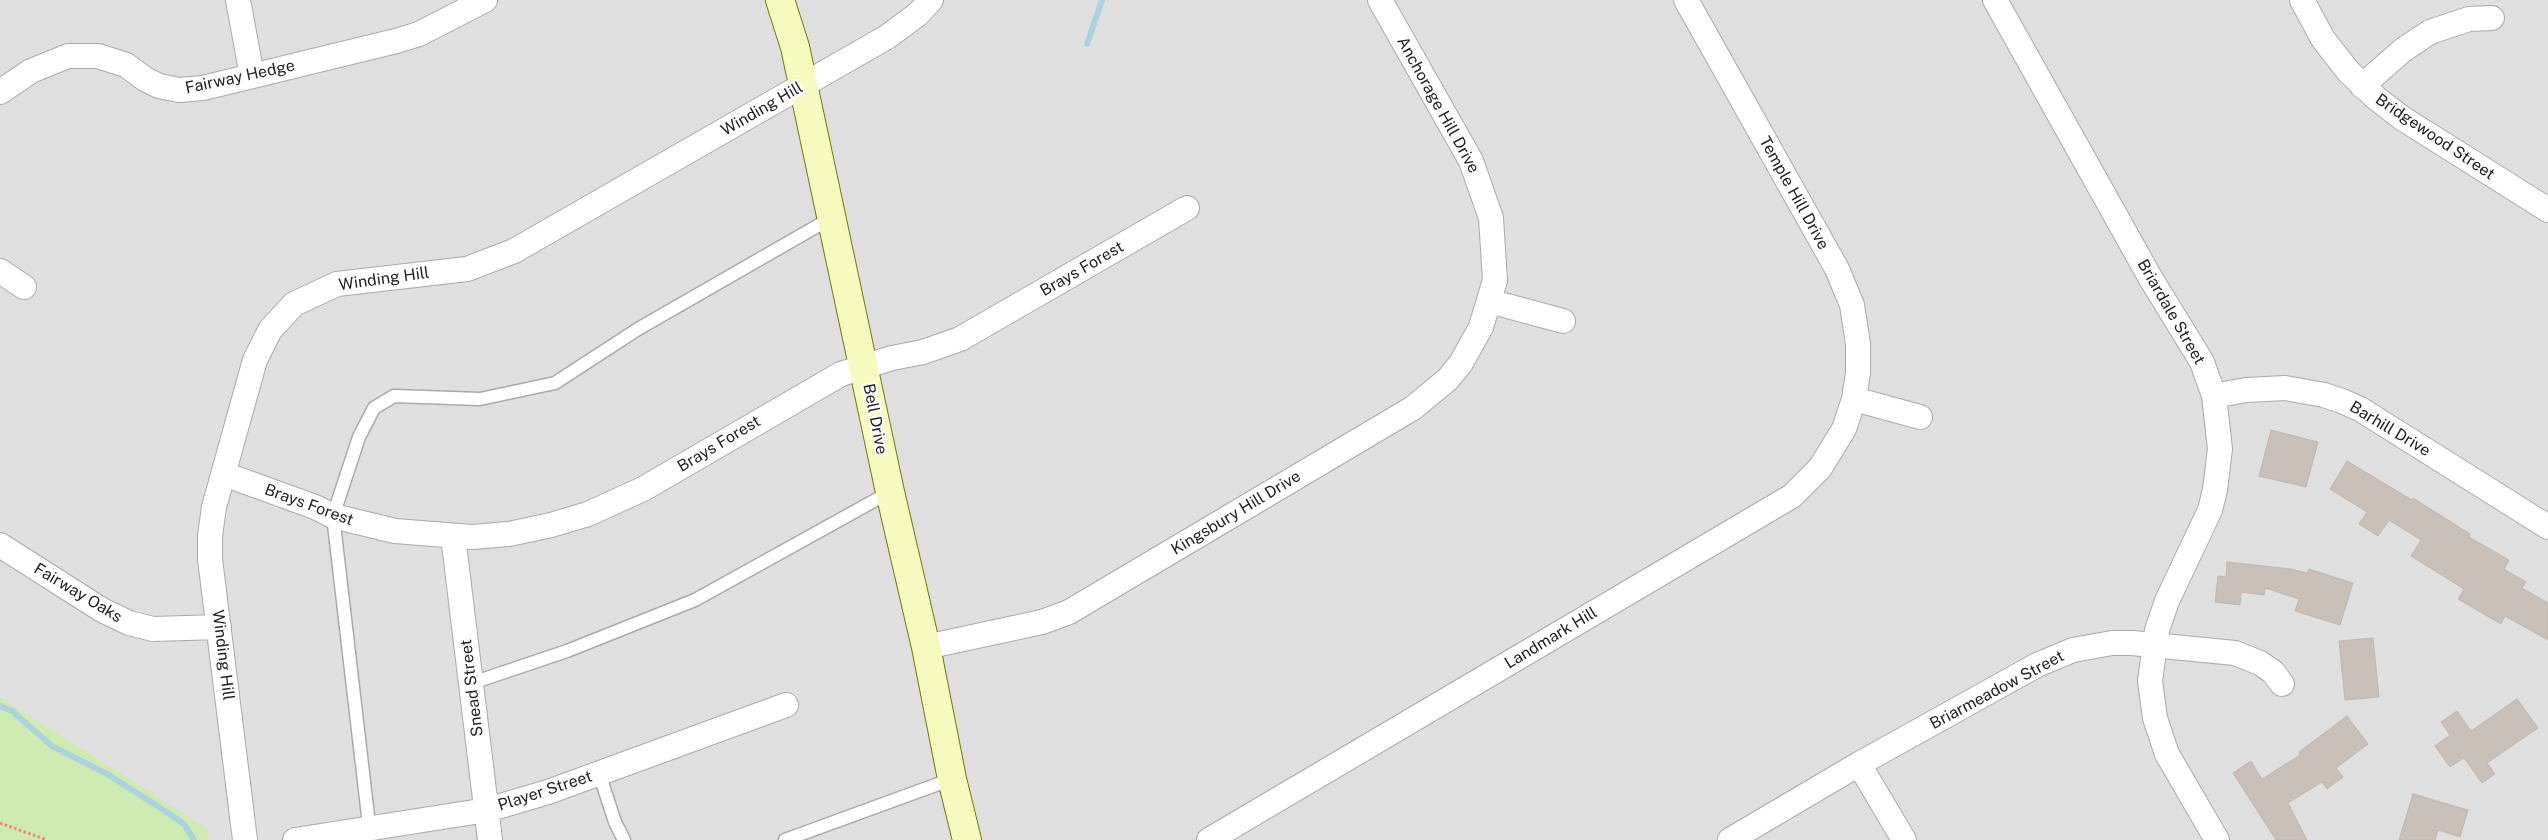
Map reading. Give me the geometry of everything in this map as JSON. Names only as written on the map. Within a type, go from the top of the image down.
[{"type":"street","points":[[238,0],[252,76]]},
{"type":"street","name":"Fairway Hedge","points":[[0,92],[32,71],[68,56],[98,56],[126,65],[145,79],[159,86],[180,90],[203,88],[411,36],[485,0]]},
{"type":"street","name":"Bell Drive","points":[[780,0],[795,47],[833,217],[890,492],[926,647],[952,779],[967,840]]},
{"type":"street","name":"Winding Hill","points":[[245,840],[210,559],[210,536],[214,508],[255,360],[270,330],[294,304],[337,284],[467,269],[499,258],[887,37],[918,14],[931,0]]},
{"type":"street","name":"Anchorage Hill Drive","points":[[1380,0],[1471,161],[1482,188],[1491,218],[1496,267],[1489,301]]},
{"type":"street","name":"Temple Hill Drive","points":[[1686,0],[1837,269],[1852,305],[1858,344],[1858,373],[1854,399]]},
{"type":"street","name":"Briardale Street","points":[[1995,0],[2151,279],[2202,362],[2214,396],[2220,448],[2215,490],[2210,510],[2167,601],[2153,645],[2150,681],[2155,718],[2167,754],[2217,840]]},
{"type":"street","name":"Bridgewood Street","points":[[2302,0],[2323,39],[2362,86],[2402,118],[2548,210]]},
{"type":"street","points":[[2362,86],[2403,50],[2430,32],[2462,21],[2492,18]]},
{"type":"street","name":"Brays Forest","points":[[224,474],[315,507],[332,516],[395,531],[453,536],[509,534],[551,526],[588,514],[643,489],[813,388],[841,374],[864,366],[923,352],[960,339],[1187,208]]},
{"type":"street","points":[[0,271],[24,287]]},
{"type":"street","points":[[1489,301],[1563,321]]},
{"type":"street","name":"Kingsbury Hill Drive","points":[[926,647],[1042,622],[1069,612],[1413,408],[1448,379],[1461,363],[1481,327],[1489,301]]},
{"type":"street","name":"Barhill Drive","points":[[2214,396],[2246,390],[2285,388],[2314,393],[2342,401],[2360,409],[2548,527]]},
{"type":"street","points":[[1854,399],[1920,417]]},
{"type":"street","name":"Landmark Hill","points":[[1209,840],[1792,496],[1807,483],[1831,452],[1844,429],[1854,399]]},
{"type":"street","name":"Snead Street","points":[[453,536],[490,840]]},
{"type":"street","name":"Fairway Oaks","points":[[0,545],[102,610],[129,623],[152,628],[219,627]]},
{"type":"street","name":"Briarmeadow Street","points":[[1730,840],[1859,764],[2037,665],[2073,650],[2112,643],[2236,653],[2260,663],[2274,672],[2282,684]]},
{"type":"street","name":"Player Street","points":[[295,840],[370,834],[487,810],[548,792],[786,705]]},
{"type":"street","points":[[1859,764],[1904,840]]},
{"type":"lane","points":[[370,834],[332,516],[359,438],[374,408],[394,396],[480,399],[554,383],[638,329],[833,217]]},
{"type":"lane","points":[[472,683],[568,650],[695,600],[890,492]]},
{"type":"lane","points":[[599,773],[615,822],[624,840]]},
{"type":"lane","points":[[785,840],[952,779]]},
{"type":"path","points":[[0,823],[47,840]]},
{"type":"shaded area","points":[[0,0],[2548,0],[2548,840],[208,840],[208,830],[0,697]]},
{"type":"green space","points":[[0,697],[209,830],[208,840],[0,840]]},
{"type":"building","points":[[2271,430],[2318,442],[2306,487],[2259,476]]},
{"type":"building","points":[[2347,461],[2412,500],[2413,498],[2470,534],[2469,537],[2509,560],[2504,569],[2526,582],[2522,588],[2548,603],[2548,640],[2505,616],[2501,624],[2458,599],[2464,589],[2411,556],[2421,540],[2389,520],[2378,536],[2359,524],[2367,512],[2330,489]]},
{"type":"building","points":[[2227,562],[2291,569],[2307,573],[2309,569],[2353,583],[2340,625],[2295,611],[2299,599],[2265,588],[2264,595],[2241,592],[2240,605],[2215,602],[2218,576],[2226,577]]},
{"type":"building","points":[[2373,638],[2379,697],[2345,700],[2339,641]]},
{"type":"building","points":[[2517,699],[2538,728],[2487,763],[2495,774],[2482,783],[2464,758],[2450,767],[2435,746],[2450,735],[2441,722],[2457,711],[2471,731]]},
{"type":"building","points":[[2347,716],[2368,744],[2336,768],[2343,777],[2327,789],[2322,782],[2288,803],[2307,840],[2276,840],[2233,773],[2251,761],[2262,779],[2300,755],[2299,752]]},
{"type":"building","points":[[2413,794],[2468,810],[2460,837],[2438,830],[2435,840],[2399,840]]},
{"type":"waterway","points":[[1087,44],[1102,0]]},
{"type":"waterway","points":[[0,706],[12,711],[52,746],[107,774],[184,824],[194,840]]}]
